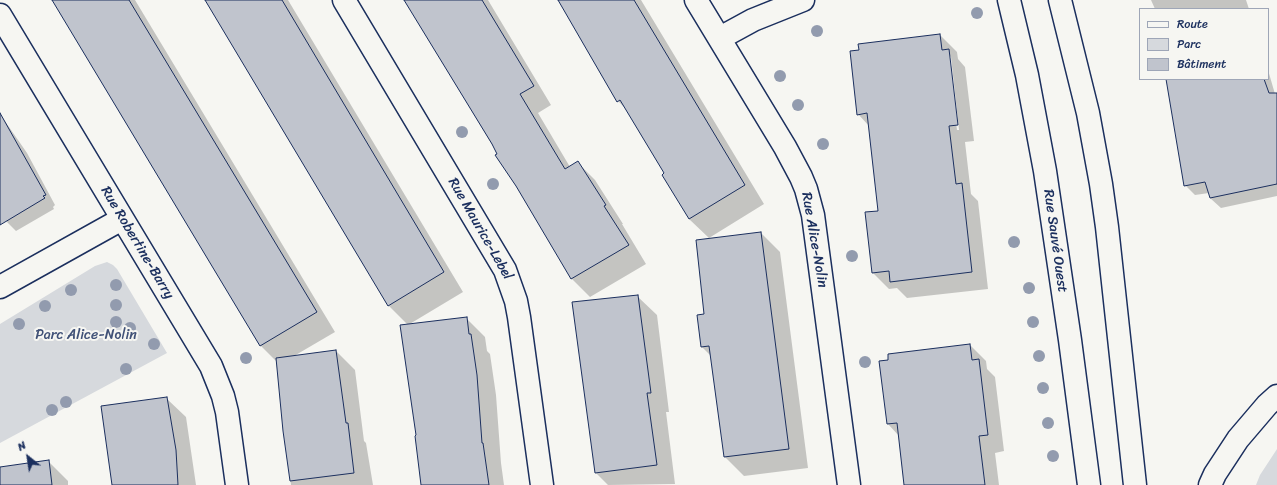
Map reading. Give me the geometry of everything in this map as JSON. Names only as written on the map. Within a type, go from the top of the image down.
[{"type":"main road","name":"Rue Maurice-Lebel","points":[[344,0],[497,255],[507,275],[516,301],[519,317],[542,485]]},
{"type":"main road","name":"Rue Alice-Nolin","points":[[696,0],[795,164],[810,202],[849,485]]},
{"type":"main road","points":[[720,38],[753,20],[803,0]]},
{"type":"main road","name":"Rue Sauvé Ouest","points":[[1009,0],[1027,74],[1045,171],[1089,485]]},
{"type":"main road","points":[[1060,0],[1088,113],[1101,184],[1135,485]]},
{"type":"main road","name":"Rue Robertine-Barry","points":[[0,15],[203,352],[218,381],[227,412],[237,485]]},
{"type":"main road","points":[[0,287],[122,219]]},
{"type":"main road","points":[[1210,485],[1215,474],[1238,439],[1267,405],[1277,396]]},
{"type":"green space","name":"Parc Alice-Nolin","points":[[107,262],[117,269],[167,353],[0,443],[0,324],[95,266]]},
{"type":"green space","points":[[1277,449],[1277,485],[1256,485],[1260,475]]},
{"type":"building","points":[[52,0],[129,0],[317,312],[260,346]]},
{"type":"building","points":[[205,0],[282,0],[444,272],[388,306]]},
{"type":"building","points":[[404,0],[482,0],[534,86],[520,94],[565,169],[578,161],[629,245],[571,279],[516,186],[495,155],[497,154],[492,144]]},
{"type":"building","points":[[558,0],[634,0],[745,185],[689,219],[662,175],[664,173],[620,100],[617,102]]},
{"type":"building","points":[[940,34],[942,50],[949,49],[958,125],[949,126],[956,184],[962,183],[972,272],[890,282],[889,271],[872,273],[865,212],[878,211],[867,113],[857,115],[850,51],[859,50],[858,44]]},
{"type":"building","points":[[1166,80],[1264,80],[1269,93],[1277,93],[1277,184],[1210,198],[1205,182],[1184,186]]},
{"type":"building","points":[[0,113],[46,195],[43,196],[45,198],[0,225]]},
{"type":"building","points":[[761,232],[789,449],[724,457],[709,346],[701,347],[697,315],[704,314],[696,240]]},
{"type":"building","points":[[638,295],[651,393],[647,393],[657,465],[595,473],[572,302]]},
{"type":"building","points":[[467,317],[477,375],[482,443],[489,485],[421,485],[416,435],[400,325]]},
{"type":"building","points":[[970,344],[972,360],[979,359],[988,435],[979,436],[985,485],[904,485],[897,423],[887,424],[879,361],[888,360],[888,354]]},
{"type":"building","points":[[336,350],[346,423],[348,423],[354,473],[290,481],[283,431],[276,358]]},
{"type":"building","points":[[167,397],[176,450],[178,485],[112,485],[101,406]]},
{"type":"building","points":[[49,460],[52,485],[0,485],[0,467]]}]
